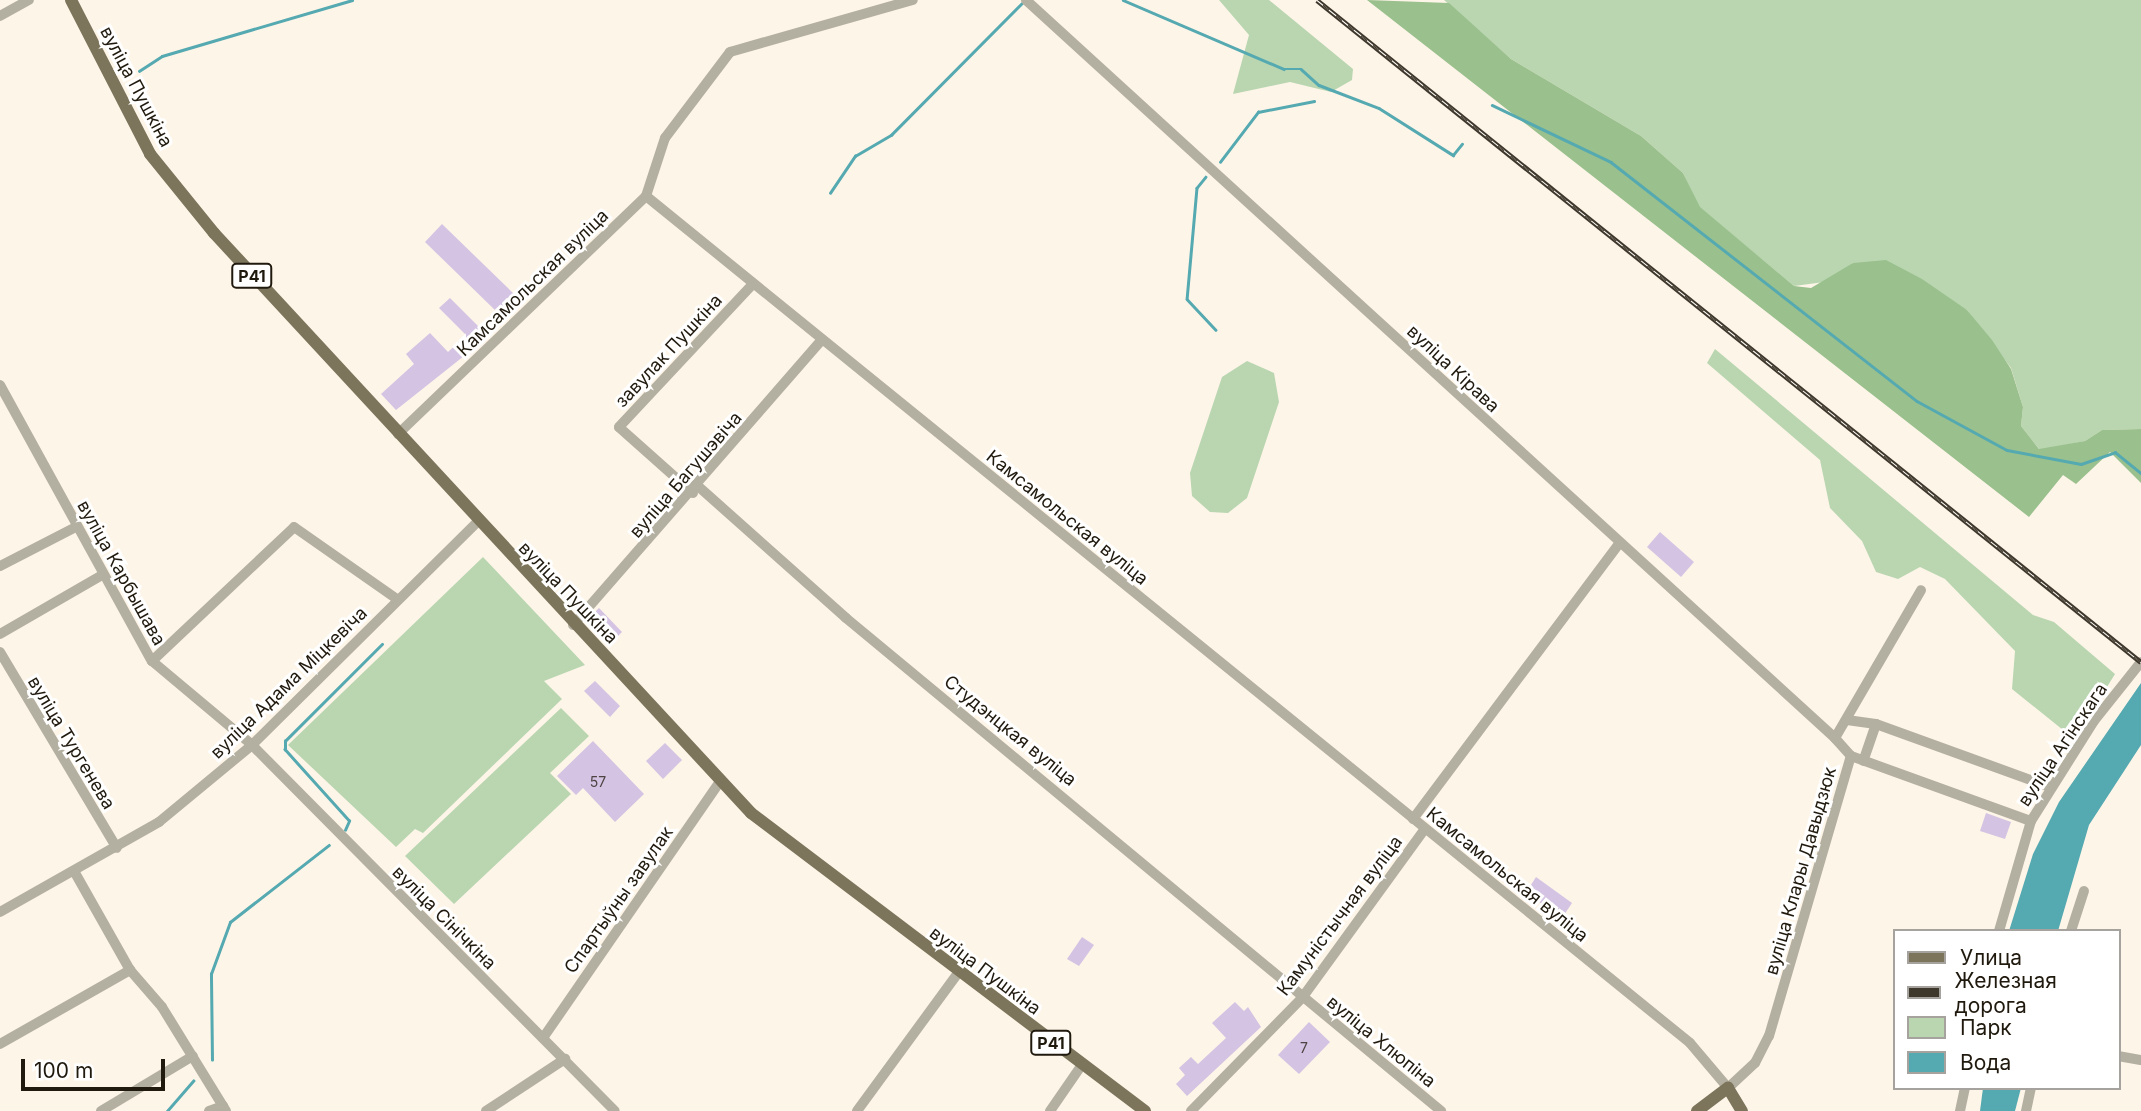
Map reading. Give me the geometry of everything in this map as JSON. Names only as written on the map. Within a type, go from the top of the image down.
[{"type":"main road","name":"вуліца Пушкіна","points":[[71,0],[150,154],[477,522],[721,780],[771,831],[1081,1066],[1146,1111]]},
{"type":"main road","points":[[1697,1111],[1728,1088],[1742,1111]]},
{"type":"street","points":[[0,16],[29,0]]},
{"type":"street","points":[[646,196],[665,138],[730,52],[913,0]]},
{"type":"street","name":"вуліца Кірава","points":[[1026,0],[1618,545],[1835,738]]},
{"type":"street","name":"Камсамольская вуліца","points":[[398,434],[646,196],[820,342],[1690,1043],[1728,1088]]},
{"type":"street","name":"завулак Пушкіна","points":[[696,490],[619,427],[751,286]]},
{"type":"street","name":"вуліца Багушэвіча","points":[[573,625],[696,490],[820,342]]},
{"type":"street","name":"вуліца Карбышава","points":[[0,385],[4,400],[152,661],[252,745]]},
{"type":"street","name":"Студэнцкая вуліца","points":[[696,490],[846,618],[1118,837],[1302,998]]},
{"type":"street","name":"вуліца Адама Міцкевіча","points":[[0,912],[117,848],[252,745],[477,522]]},
{"type":"street","points":[[0,566],[76,527]]},
{"type":"street","points":[[152,661],[294,527],[397,599]]},
{"type":"street","name":"Камуністычная вуліца","points":[[1413,819],[1618,545]]},
{"type":"street","points":[[0,634],[102,575]]},
{"type":"street","points":[[1835,738],[1921,590]]},
{"type":"street","name":"вуліца Тургенева","points":[[0,652],[117,848]]},
{"type":"street","name":"вуліца Агінскага","points":[[2000,929],[2031,821],[2050,788],[2141,662]]},
{"type":"street","points":[[1847,720],[1876,724],[2050,788]]},
{"type":"street","points":[[1863,761],[1876,724]]},
{"type":"street","name":"вуліца Клары Давыдзюк","points":[[1728,1088],[1755,1063],[1769,1036],[1851,756],[1835,738]]},
{"type":"street","name":"вуліца Сінічкіна","points":[[252,745],[615,1111]]},
{"type":"street","points":[[1851,756],[2031,821]]},
{"type":"street","name":"Спартыўны завулак","points":[[543,1038],[721,780]]},
{"type":"street","name":"Камуністычная вуліца","points":[[1191,1111],[1302,998],[1425,829]]},
{"type":"street","points":[[75,872],[130,970],[193,1056],[224,1109],[209,1111]]},
{"type":"street","points":[[2072,929],[2084,891]]},
{"type":"street","points":[[0,1044],[130,970]]},
{"type":"street","points":[[856,1111],[958,973]]},
{"type":"street","name":"вуліца Хлюпіна","points":[[1302,998],[1441,1111]]},
{"type":"street","points":[[101,1111],[193,1056]]},
{"type":"street","points":[[2120,1056],[2141,1060]]},
{"type":"street","points":[[486,1111],[565,1059]]},
{"type":"street","points":[[1050,1111],[1081,1066]]},
{"type":"street","points":[[1960,1111],[1965,1090]]},
{"type":"street","points":[[2026,1111],[2031,1090]]},
{"type":"green space","points":[[1219,0],[1269,0],[1353,69],[1352,80],[1331,92],[1290,82],[1233,94],[1249,35]]},
{"type":"green space","points":[[1367,0],[1449,3],[1511,59],[1641,136],[1683,173],[1700,207],[1794,286],[1811,288],[1853,263],[1886,260],[1922,279],[1967,310],[1992,340],[2011,369],[2023,407],[2021,426],[2039,449],[2085,441],[2102,430],[2141,429],[2141,483],[2110,452],[2076,484],[2063,475],[2029,517]]},
{"type":"green space","points":[[1444,0],[2141,0],[2141,429],[2102,430],[2085,441],[2040,450],[2021,426],[2023,407],[2011,368],[1967,310],[1853,263],[1832,281],[1794,286],[1699,207],[1683,173],[1641,136],[1511,59]]},
{"type":"green space","points":[[1715,349],[2033,615],[2054,622],[2115,674],[2078,734],[2068,734],[2012,689],[2015,651],[1945,579],[1920,567],[1898,579],[1876,572],[1862,541],[1830,508],[1820,460],[1707,363]]},
{"type":"green space","points":[[1247,361],[1274,373],[1279,402],[1247,498],[1228,513],[1210,512],[1192,496],[1190,473],[1222,377]]},
{"type":"green space","points":[[483,557],[585,665],[544,681],[562,699],[423,833],[415,829],[396,847],[288,745]]},
{"type":"green space","points":[[561,708],[589,736],[550,773],[571,794],[454,904],[405,856]]},
{"type":"water","points":[[2141,683],[2141,745],[2089,825],[2059,929],[2010,929],[2033,854],[2059,802]]},
{"type":"water","points":[[1983,1090],[2020,1090],[2015,1111],[1980,1111]]},
{"type":"building","points":[[442,224],[514,294],[497,312],[425,242]]},
{"type":"building","points":[[450,298],[482,330],[464,347],[469,352],[396,410],[381,394],[414,364],[406,354],[430,333],[448,352],[466,335],[439,308]]},
{"type":"building","points":[[1660,532],[1694,562],[1681,577],[1647,547]]},
{"type":"building","points":[[599,608],[622,632],[610,644],[587,620]]},
{"type":"building","points":[[595,681],[620,706],[610,717],[584,691]]},
{"type":"building","points":[[593,741],[644,794],[615,822],[583,788],[576,795],[557,776]]},
{"type":"building","points":[[665,743],[682,760],[663,779],[646,761]]},
{"type":"building","points":[[1986,813],[2011,822],[2005,839],[1980,831]]},
{"type":"building","points":[[1536,877],[1572,903],[1562,918],[1526,893]]},
{"type":"building","points":[[1082,937],[1094,945],[1079,966],[1067,959]]},
{"type":"building","points":[[1235,1002],[1244,1011],[1248,1007],[1261,1027],[1187,1096],[1176,1084],[1185,1075],[1179,1068],[1191,1057],[1198,1064],[1226,1038],[1212,1023]]},
{"type":"building","points":[[1309,1022],[1330,1042],[1299,1074],[1278,1055]]},
{"type":"waterway","points":[[139,71],[162,56],[352,0]]},
{"type":"waterway","points":[[1123,0],[1284,69],[1301,69],[1319,85],[1379,108],[1453,155],[1462,144]]},
{"type":"waterway","points":[[830,193],[855,156],[891,135],[1021,4]]},
{"type":"waterway","points":[[1220,162],[1258,112],[1314,101]]},
{"type":"waterway","points":[[1492,105],[1611,162],[1917,401],[2007,450],[2081,464],[2115,452],[2141,473]]},
{"type":"waterway","points":[[1206,177],[1197,188],[1187,299],[1216,330]]},
{"type":"waterway","points":[[345,830],[349,821],[285,750],[285,741],[382,644]]},
{"type":"waterway","points":[[212,1060],[211,974],[230,922],[329,845]]},
{"type":"waterway","points":[[167,1111],[193,1081]]},
{"type":"railway","points":[[1317,0],[2141,662]]}]
